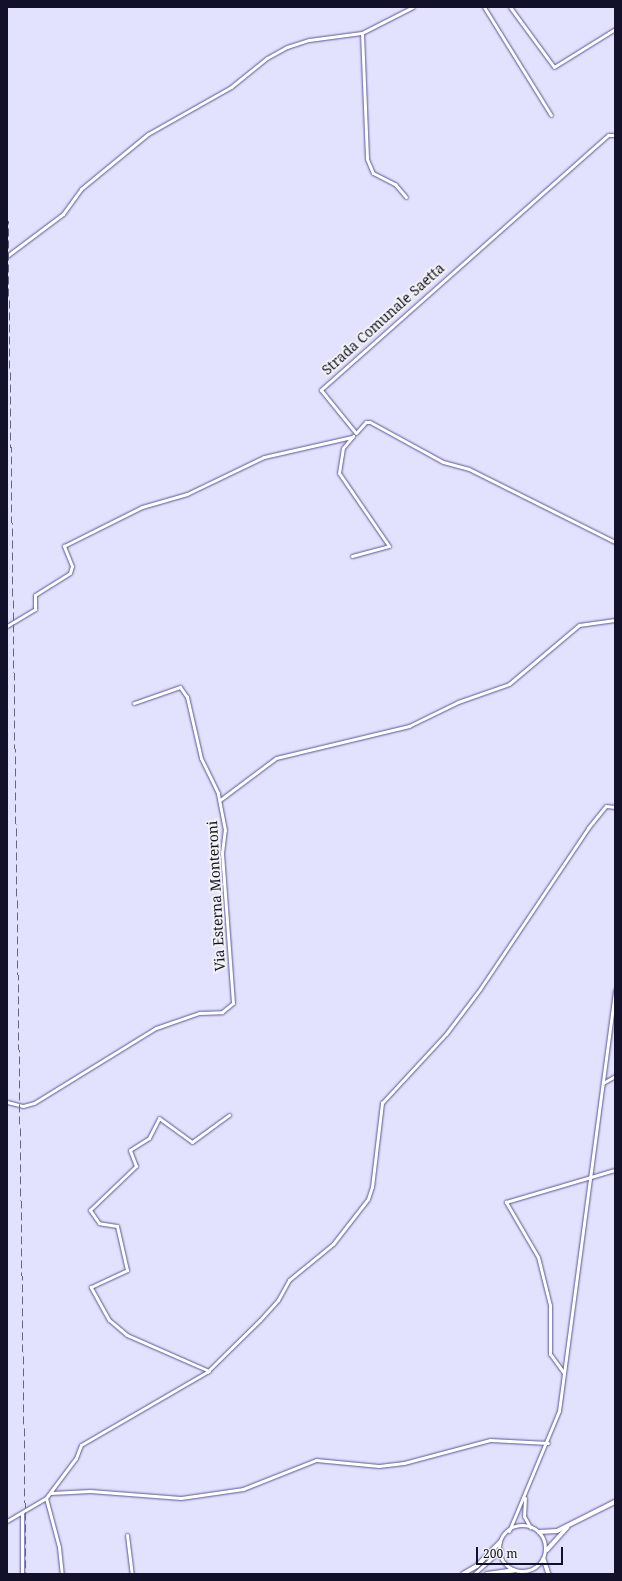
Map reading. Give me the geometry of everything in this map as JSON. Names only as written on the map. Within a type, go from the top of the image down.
[{"type":"main road","points":[[463,1574],[477,1566],[509,1531],[530,1527],[539,1532],[553,1532],[573,1524],[615,1502]]},
{"type":"main road","points":[[550,1574],[544,1559],[546,1551],[573,1524]]},
{"type":"main road","points":[[539,1532],[546,1551]]},
{"type":"main road","points":[[502,1540],[500,1550],[504,1562],[514,1570]]},
{"type":"main road","points":[[525,1572],[544,1559]]},
{"type":"main road","points":[[487,1574],[514,1570],[533,1574]]},
{"type":"street","points":[[7,256],[63,214],[81,189],[148,134],[231,86],[267,58],[286,47],[309,40],[362,33],[413,7]]},
{"type":"street","points":[[484,7],[551,115]]},
{"type":"street","points":[[510,7],[554,68],[615,29]]},
{"type":"street","points":[[362,33],[367,159],[373,173],[395,184],[406,196]]},
{"type":"street","name":"Strada Comunale Saetta","points":[[356,433],[321,392],[322,388],[608,135],[615,135]]},
{"type":"street","points":[[352,556],[389,546],[339,472],[343,448],[366,422],[370,422],[443,462],[469,470],[615,542]]},
{"type":"street","points":[[7,626],[35,608],[35,596],[70,573],[72,566],[64,546],[142,507],[187,494],[264,458],[352,437]]},
{"type":"street","points":[[220,800],[276,758],[409,726],[458,702],[509,684],[579,625],[615,620]]},
{"type":"street","name":"Via Esterna Monteroni","points":[[7,1102],[23,1106],[34,1103],[156,1028],[199,1013],[222,1012],[234,1003],[222,853],[225,830],[220,800],[201,758],[184,688],[134,703]]},
{"type":"street","points":[[7,1521],[46,1498],[51,1493],[76,1458],[81,1445],[209,1370],[260,1320],[289,1280],[333,1244],[368,1199],[382,1103],[446,1034],[476,995],[588,828],[606,806],[615,807]]},
{"type":"street","points":[[509,1531],[548,1443],[559,1411],[603,1083],[614,1012],[615,990]]},
{"type":"street","points":[[603,1083],[615,1076]]},
{"type":"street","points":[[209,1370],[127,1335],[109,1320],[92,1287],[127,1270],[117,1226],[99,1223],[90,1210],[136,1166],[130,1150],[149,1138],[159,1118],[192,1142],[229,1115]]},
{"type":"street","points":[[564,1373],[550,1354],[550,1305],[538,1257],[506,1202],[590,1179],[615,1170]]},
{"type":"street","points":[[51,1493],[90,1491],[153,1499],[188,1498],[243,1489],[316,1460],[378,1466],[404,1463],[490,1440],[548,1443]]},
{"type":"street","points":[[525,1496],[524,1516],[530,1527]]},
{"type":"street","points":[[46,1498],[59,1547],[62,1574]]},
{"type":"street","points":[[22,1574],[24,1512]]},
{"type":"street","points":[[517,1513],[524,1516]]},
{"type":"street","points":[[127,1534],[132,1574]]},
{"type":"street","points":[[474,1574],[500,1550]]},
{"type":"street","points":[[494,1574],[498,1572],[518,1574]]},
{"type":"railway","points":[[7,144],[26,1574]]}]
